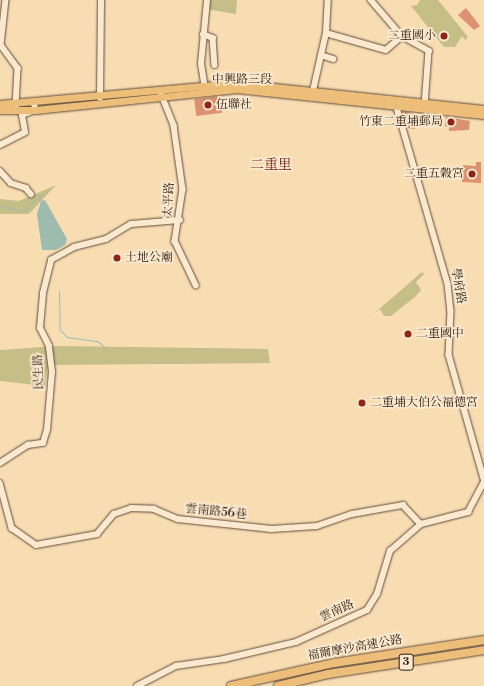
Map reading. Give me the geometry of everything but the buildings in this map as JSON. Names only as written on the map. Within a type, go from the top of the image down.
[{"type":"highway","name":"福爾摩沙高速公路","points":[[232,686],[334,663],[484,640]]},
{"type":"highway","name":"福爾摩沙高速公路","points":[[278,686],[484,650]]},
{"type":"main road","name":"中興路三段","points":[[0,110],[16,107],[268,84],[312,92],[396,102],[484,115]]},
{"type":"main road","name":"中興路三段","points":[[0,104],[16,107]]},
{"type":"main road","name":"中興路三段","points":[[425,106],[484,109]]},
{"type":"street","points":[[6,0],[1,44],[18,68],[16,107]]},
{"type":"street","points":[[100,100],[101,0]]},
{"type":"street","points":[[205,89],[203,34],[207,0]]},
{"type":"street","points":[[312,92],[326,33],[328,0]]},
{"type":"street","points":[[371,0],[402,36],[429,51],[425,106]]},
{"type":"street","points":[[326,33],[386,50],[402,36]]},
{"type":"street","points":[[203,34],[213,38],[215,65]]},
{"type":"street","points":[[321,55],[332,59]]},
{"type":"street","name":"太平路","points":[[162,94],[175,133],[183,189],[180,220],[175,241],[196,285]]},
{"type":"street","name":"學府路","points":[[396,102],[448,284],[451,311],[449,355],[484,480]]},
{"type":"street","points":[[0,146],[25,132],[22,115],[35,106]]},
{"type":"street","points":[[0,171],[12,183],[26,188],[31,194]]},
{"type":"street","name":"民生路","points":[[0,463],[45,439],[52,372],[49,346],[40,328],[43,293],[51,260],[74,247],[106,240],[131,224],[180,220]]},
{"type":"street","name":"雲南路","points":[[137,686],[176,666],[224,659],[296,642],[367,610],[377,594],[390,551],[421,524],[468,512],[484,480]]},
{"type":"street","name":"雲南路56巷","points":[[0,483],[6,510],[15,532],[36,545],[97,534],[114,514],[131,508],[154,509],[178,519],[271,528],[317,526],[352,514],[403,505],[421,524]]},
{"type":"shaded area","points":[[206,0],[237,0],[236,14],[205,9]]},
{"type":"shaded area","points":[[420,0],[438,0],[468,37],[465,40],[462,36],[455,47],[444,47],[411,6],[417,5]]},
{"type":"shaded area","points":[[56,185],[29,214],[0,214],[0,199],[19,201]]},
{"type":"shaded area","points":[[45,200],[67,239],[65,245],[56,250],[42,250],[37,214],[41,201]]},
{"type":"shaded area","points":[[422,272],[424,274],[416,282],[421,290],[416,296],[391,316],[384,316],[380,309],[371,316]]},
{"type":"shaded area","points":[[56,346],[268,349],[270,363],[48,365],[45,386],[0,381],[0,350]]},
{"type":"waterway","points":[[0,206],[23,211],[40,195],[41,201]]},
{"type":"waterway","points":[[59,291],[60,330],[67,337],[97,341],[106,348]]},
{"type":"place","name":"二重國小","points":[[444,36]]},
{"type":"place","name":"伍聯社","points":[[208,105]]},
{"type":"place","name":"竹東二重埔郵局","points":[[451,122]]},
{"type":"place","name":"二重五穀宮","points":[[472,174]]},
{"type":"place","name":"土地公廟","points":[[117,258]]},
{"type":"place","name":"二重國中","points":[[408,334]]},
{"type":"place","name":"二重埔大伯公福德宮","points":[[362,403]]},
{"type":"district","name":"二重里","points":[[271,165]]}]
